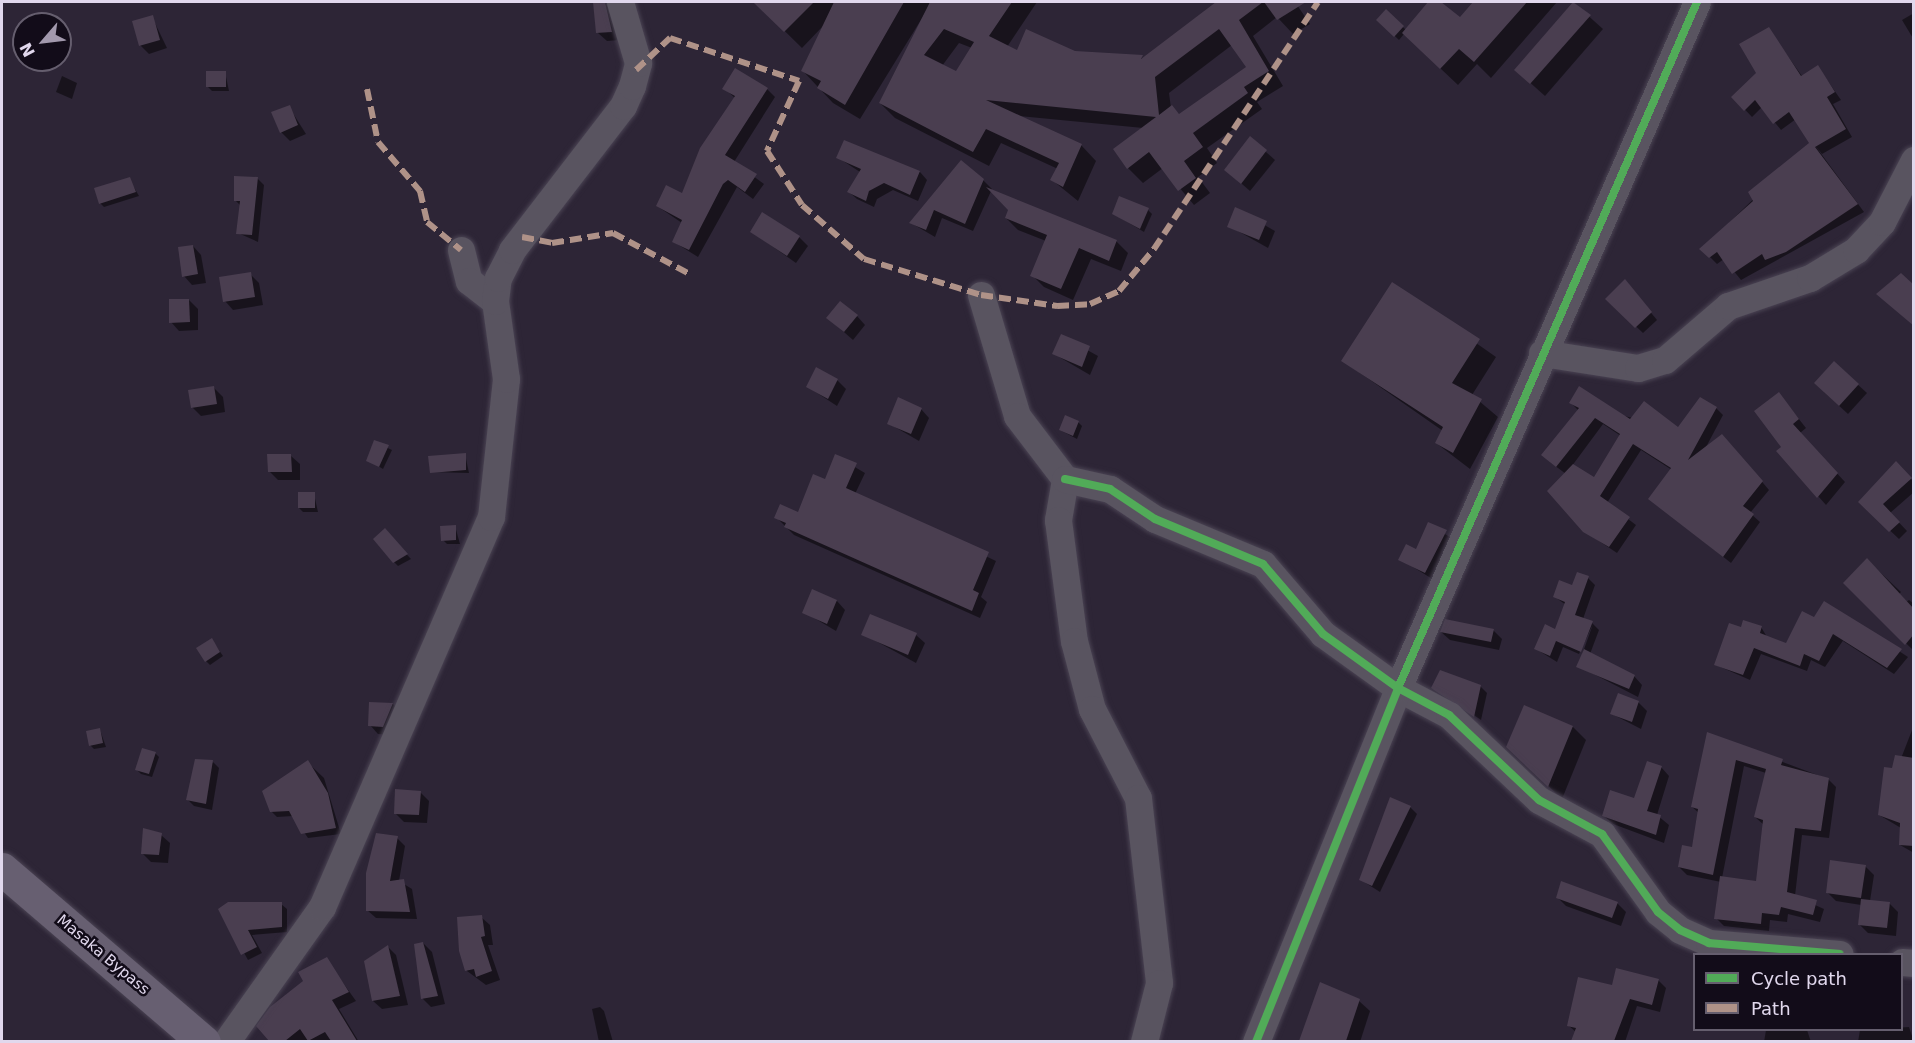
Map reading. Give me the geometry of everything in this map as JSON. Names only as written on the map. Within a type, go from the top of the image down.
[{"type":"highway","name":"Masaka Bypass","points":[[2,869],[204,1041]]},
{"type":"street","points":[[226,1041],[299,944],[344,864],[424,662],[491,517],[506,379],[495,301],[498,278],[512,250],[623,106],[632,86],[638,63],[620,2]]},
{"type":"street","points":[[1256,1041],[1398,688],[1542,353],[1697,2]]},
{"type":"street","points":[[1542,353],[1638,369],[1665,360],[1728,306],[1810,278],[1856,250],[1881,222],[1914,160]]},
{"type":"street","points":[[461,250],[469,281],[495,301]]},
{"type":"street","points":[[981,295],[1017,416],[1065,479],[1110,489],[1155,519],[1263,564],[1323,634],[1398,688],[1449,715],[1539,800],[1602,834],[1658,912],[1680,930],[1709,943],[1828,953]]},
{"type":"street","points":[[1065,479],[1058,520],[1074,640],[1092,709],[1138,798],[1159,983],[1144,1041]]},
{"type":"building","points":[[593,2],[605,2],[612,32],[596,33]]},
{"type":"building","points":[[753,2],[814,2],[784,32]]},
{"type":"building","points":[[834,2],[904,2],[845,105],[817,88],[821,81],[801,71]]},
{"type":"building","points":[[930,2],[1012,2],[989,36],[1017,50],[1026,29],[1075,51],[1143,55],[1141,59],[1216,2],[1263,2],[1239,20],[1269,71],[1244,87],[1248,93],[1193,133],[1203,147],[1184,161],[1196,178],[1178,191],[1149,152],[1127,169],[1113,149],[1156,117],[986,100],[1082,144],[1063,187],[1050,180],[1059,163],[986,129],[973,152],[879,103]],"holes":[[[944,29],[974,42],[956,71],[924,55]],[[1219,29],[1246,67],[1179,114],[1172,105],[1159,115],[1155,77]]]},
{"type":"building","points":[[1264,2],[1306,2],[1277,20]]},
{"type":"building","points":[[1428,2],[1441,2],[1460,17],[1473,2],[1527,2],[1474,62],[1459,49],[1440,69],[1402,33]]},
{"type":"building","points":[[1573,2],[1591,15],[1530,84],[1514,70]]},
{"type":"building","points":[[1386,9],[1404,26],[1394,37],[1376,20]]},
{"type":"building","points":[[153,15],[160,40],[139,46],[132,21]]},
{"type":"building","points":[[1769,27],[1801,76],[1818,65],[1835,92],[1827,97],[1846,129],[1815,147],[1858,204],[1786,252],[1765,260],[1762,254],[1732,274],[1717,252],[1709,258],[1699,249],[1753,201],[1748,192],[1809,143],[1789,112],[1773,124],[1755,100],[1744,111],[1731,97],[1756,73],[1739,44]]},
{"type":"building","points":[[735,68],[768,88],[725,155],[757,174],[745,192],[728,180],[723,184],[689,250],[672,242],[682,220],[656,206],[666,185],[682,193],[700,148],[735,96],[722,89]]},
{"type":"building","points":[[206,71],[226,71],[226,87],[206,87]]},
{"type":"building","points":[[290,105],[298,125],[280,133],[271,112]]},
{"type":"building","points":[[1250,136],[1267,150],[1241,184],[1224,170]]},
{"type":"building","points":[[844,140],[920,171],[910,195],[884,183],[869,191],[866,201],[847,192],[861,169],[836,158]]},
{"type":"building","points":[[961,160],[984,179],[965,224],[934,210],[926,230],[909,223]]},
{"type":"building","points":[[234,176],[258,177],[252,235],[236,234],[240,201],[234,201]]},
{"type":"building","points":[[130,177],[136,192],[99,204],[94,188]]},
{"type":"building","points":[[986,187],[1117,240],[1109,261],[1079,248],[1061,289],[1030,276],[1047,235],[1005,218],[1008,210]]},
{"type":"building","points":[[1119,196],[1149,208],[1140,229],[1112,214]]},
{"type":"building","points":[[1235,207],[1267,221],[1259,240],[1227,227]]},
{"type":"building","points":[[762,212],[800,236],[787,256],[750,232]]},
{"type":"building","points":[[193,245],[198,274],[182,277],[178,247]]},
{"type":"building","points":[[251,272],[255,297],[223,302],[219,277]]},
{"type":"building","points":[[1901,273],[1914,285],[1914,326],[1876,294]]},
{"type":"building","points":[[1625,279],[1652,312],[1635,328],[1605,299]]},
{"type":"building","points":[[1392,282],[1480,339],[1452,383],[1482,399],[1453,453],[1435,443],[1443,427],[1341,361]]},
{"type":"building","points":[[169,299],[189,299],[190,322],[169,323]]},
{"type":"building","points":[[840,301],[858,315],[844,332],[826,318]]},
{"type":"building","points":[[1061,334],[1090,346],[1082,367],[1052,354]]},
{"type":"building","points":[[1834,361],[1859,384],[1839,406],[1814,383]]},
{"type":"building","points":[[816,367],[838,379],[828,399],[806,387]]},
{"type":"building","points":[[214,386],[217,404],[191,408],[188,390]]},
{"type":"building","points":[[1579,386],[1630,419],[1644,401],[1678,427],[1700,397],[1717,407],[1688,460],[1722,434],[1763,481],[1743,506],[1754,514],[1723,557],[1648,499],[1671,468],[1633,444],[1600,496],[1630,517],[1609,547],[1583,532],[1547,491],[1573,464],[1594,477],[1620,434],[1595,418],[1556,467],[1541,455],[1579,408],[1569,403]]},
{"type":"building","points":[[1779,392],[1799,419],[1793,424],[1838,473],[1817,498],[1776,451],[1781,447],[1754,411]]},
{"type":"building","points":[[898,397],[922,408],[911,434],[887,424]]},
{"type":"building","points":[[1065,415],[1079,421],[1073,436],[1059,430]]},
{"type":"building","points":[[374,440],[389,445],[379,467],[366,461]]},
{"type":"building","points":[[466,453],[466,470],[430,473],[428,456]]},
{"type":"building","points":[[267,454],[291,454],[292,472],[268,472]]},
{"type":"building","points":[[835,454],[857,463],[846,488],[989,552],[973,590],[979,593],[972,611],[784,527],[786,523],[774,518],[780,504],[798,512],[813,474],[825,479]]},
{"type":"building","points":[[1896,461],[1912,478],[1883,504],[1900,522],[1889,532],[1858,502]]},
{"type":"building","points":[[298,492],[315,492],[315,508],[298,508]]},
{"type":"building","points":[[1428,522],[1447,530],[1425,573],[1398,560],[1406,544],[1416,549]]},
{"type":"building","points":[[456,525],[456,540],[441,541],[440,526]]},
{"type":"building","points":[[385,528],[408,554],[393,563],[373,539]]},
{"type":"building","points":[[1867,558],[1914,609],[1914,634],[1905,645],[1843,583]]},
{"type":"building","points":[[1577,572],[1589,576],[1575,615],[1593,621],[1581,652],[1556,641],[1550,656],[1534,649],[1545,624],[1555,629],[1565,602],[1553,597],[1559,580],[1572,585]]},
{"type":"building","points":[[812,589],[837,600],[827,624],[802,613]]},
{"type":"building","points":[[1824,601],[1902,649],[1887,668],[1833,634],[1819,661],[1804,654],[1800,666],[1754,648],[1743,675],[1714,665],[1729,623],[1741,627],[1743,620],[1762,626],[1760,633],[1786,643],[1802,611],[1814,617]]},
{"type":"building","points":[[870,614],[917,633],[908,655],[861,635]]},
{"type":"building","points":[[1445,619],[1494,629],[1491,642],[1440,632]]},
{"type":"building","points":[[212,638],[220,652],[205,662],[196,648]]},
{"type":"building","points":[[1584,649],[1635,675],[1629,689],[1576,667]]},
{"type":"building","points":[[1440,670],[1481,685],[1474,717],[1431,688]]},
{"type":"building","points":[[1618,693],[1639,701],[1632,722],[1610,714]]},
{"type":"building","points":[[369,702],[393,703],[383,727],[368,726]]},
{"type":"building","points":[[1524,705],[1573,726],[1548,787],[1506,747]]},
{"type":"building","points":[[100,728],[103,743],[89,746],[86,731]]},
{"type":"building","points":[[1707,732],[1783,759],[1781,765],[1829,778],[1821,831],[1795,828],[1787,892],[1817,900],[1813,915],[1781,907],[1779,915],[1762,913],[1761,924],[1714,919],[1720,876],[1756,881],[1763,820],[1754,817],[1766,769],[1736,760],[1713,875],[1678,867],[1682,845],[1692,847],[1698,809],[1691,807]]},
{"type":"building","points":[[142,748],[156,752],[149,774],[135,770]]},
{"type":"building","points":[[1895,755],[1914,758],[1914,846],[1899,845],[1900,823],[1878,815],[1884,767],[1892,768]]},
{"type":"building","points":[[195,759],[213,760],[206,804],[186,800]]},
{"type":"building","points":[[308,760],[328,793],[336,828],[301,834],[289,811],[270,812],[262,791]]},
{"type":"building","points":[[1647,761],[1662,766],[1647,811],[1661,815],[1656,835],[1602,816],[1610,790],[1634,798]]},
{"type":"building","points":[[395,789],[421,791],[419,815],[394,814]]},
{"type":"building","points":[[1390,797],[1411,806],[1372,886],[1359,880]]},
{"type":"building","points":[[143,828],[162,833],[159,855],[141,854]]},
{"type":"building","points":[[376,833],[398,836],[390,881],[404,879],[410,912],[366,911],[366,873]]},
{"type":"building","points":[[1830,860],[1866,865],[1861,898],[1826,893]]},
{"type":"building","points":[[1561,881],[1618,902],[1612,918],[1556,898]]},
{"type":"building","points":[[1861,899],[1890,902],[1887,928],[1858,925]]},
{"type":"building","points":[[228,902],[282,902],[282,927],[248,930],[257,947],[241,955],[218,909]]},
{"type":"building","points":[[482,915],[485,936],[481,937],[492,971],[476,977],[474,969],[465,971],[459,951],[457,917]]},
{"type":"building","points":[[423,942],[438,996],[421,999],[414,944]]},
{"type":"building","points":[[388,945],[400,996],[372,1001],[364,961]]},
{"type":"building","points":[[327,957],[349,992],[332,1000],[357,1041],[331,1041],[325,1032],[308,1041],[300,1029],[285,1041],[269,1041],[256,1026],[270,1007],[303,981],[298,972]]},
{"type":"building","points":[[1616,968],[1659,979],[1652,1005],[1630,999],[1614,1041],[1571,1041],[1576,1028],[1567,1026],[1578,977],[1612,985]]},
{"type":"building","points":[[1320,982],[1360,999],[1346,1041],[1299,1041]]},
{"type":"marked path","points":[[636,70],[670,38],[799,81],[767,151],[802,205],[864,259],[981,295],[1057,306],[1090,304],[1119,291],[1154,249],[1318,2]]},
{"type":"marked path","points":[[367,89],[378,142],[420,191],[427,222],[461,250]]},
{"type":"marked path","points":[[522,237],[552,243],[613,233],[688,273]]},
{"type":"cycle path","points":[[1256,1042],[1398,688],[1697,2]]},
{"type":"cycle path","points":[[1065,479],[1110,489],[1155,519],[1263,564],[1323,634],[1398,688],[1449,715],[1539,800],[1602,834],[1658,912],[1680,930],[1709,943],[1828,953]]}]
